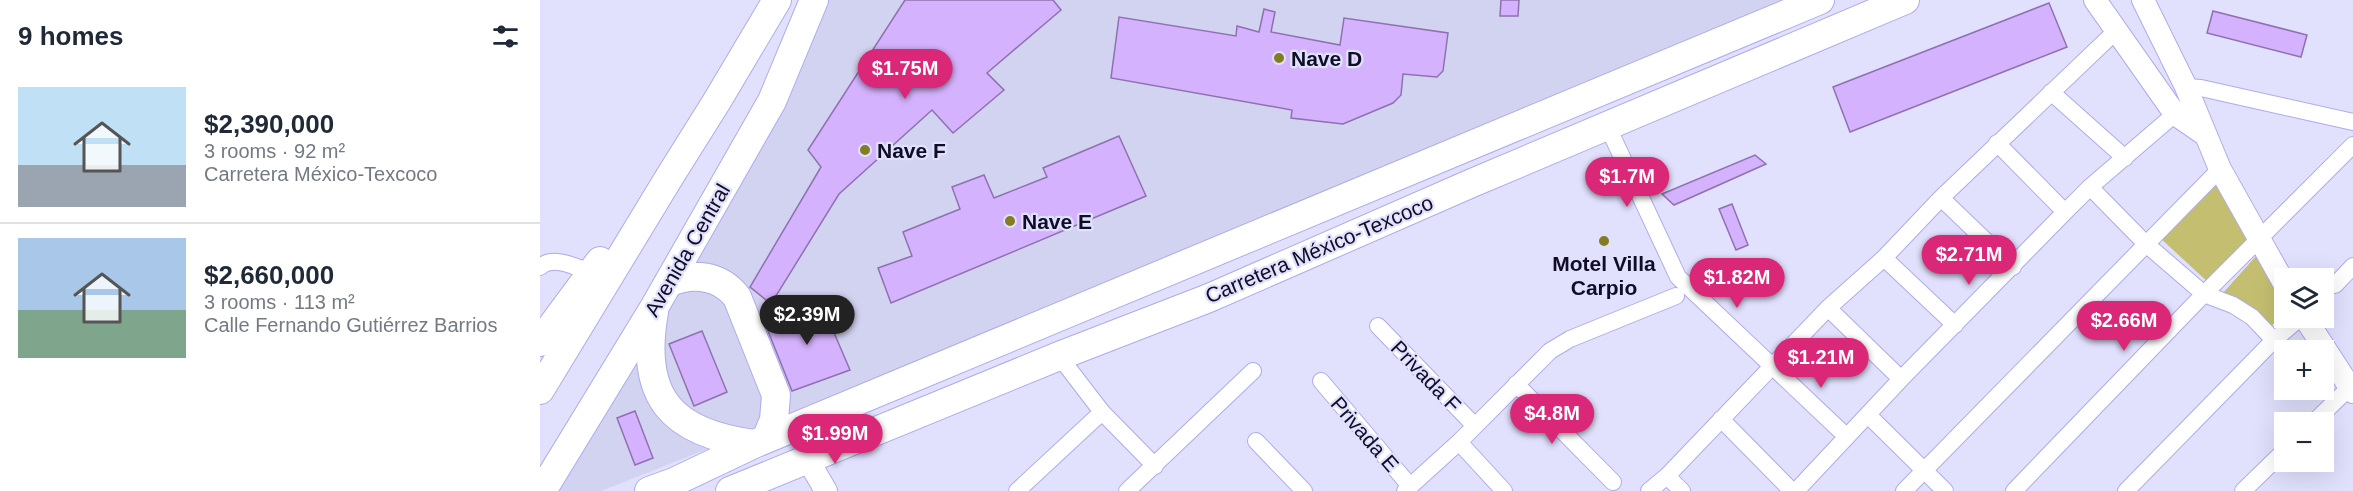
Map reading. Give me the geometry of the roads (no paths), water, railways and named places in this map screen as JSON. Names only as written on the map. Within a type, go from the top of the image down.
[{"type":"highway","points":[[540,390],[744,58],[777,0]]},
{"type":"highway","name":"Avenida Central","points":[[542,491],[563,460],[661,295],[772,101],[814,0]]},
{"type":"highway","name":"Carretera México-Texcoco","points":[[649,491],[674,482],[760,442],[1820,0]]},
{"type":"highway","name":"Carretera México-Texcoco","points":[[730,491],[1059,356],[1209,298],[1504,169],[1905,0]]},
{"type":"highway","points":[[744,58],[783,76]]},
{"type":"highway","points":[[1488,140],[1484,150],[1486,160],[1494,167],[1504,169]]},
{"type":"highway","points":[[1458,152],[1469,154],[1477,163],[1478,174],[1472,183]]},
{"type":"highway","points":[[540,342],[590,272],[670,176]]},
{"type":"highway","points":[[702,277],[726,286],[737,297],[776,395],[774,420],[760,442],[722,438],[684,423],[668,408],[657,389],[652,366],[651,340],[661,295],[685,278],[702,277]]},
{"type":"main road","points":[[2095,0],[2175,114],[2205,134]]},
{"type":"main road","points":[[2144,0],[2186,87],[2220,169],[2276,268]]},
{"type":"main road","points":[[2312,328],[2352,389]]},
{"type":"main road","points":[[808,460],[826,491]]},
{"type":"street","points":[[1649,491],[1667,476],[1828,309],[1884,258],[1997,143],[2117,30]]},
{"type":"street","points":[[2186,87],[2201,88],[2353,122]]},
{"type":"street","points":[[2051,92],[2125,158]]},
{"type":"street","points":[[1720,419],[1794,491],[2090,187],[2175,114]]},
{"type":"street","points":[[1607,125],[1678,277],[1847,437]]},
{"type":"street","points":[[1997,143],[2065,212]]},
{"type":"street","points":[[2013,491],[2204,294],[2353,145]]},
{"type":"street","points":[[1904,491],[2220,169]]},
{"type":"street","points":[[2090,187],[2146,244],[2204,294],[2233,305],[2252,317],[2274,340]]},
{"type":"street","points":[[1941,198],[2013,267]]},
{"type":"street","points":[[1884,258],[1955,325]]},
{"type":"street","points":[[542,265],[556,261],[590,272]]},
{"type":"street","points":[[2335,285],[2353,266]]},
{"type":"street","points":[[1407,488],[1459,442],[1550,351],[1559,345],[1676,296]]},
{"type":"street","points":[[1828,309],[1901,379]]},
{"type":"street","name":"Privada F","points":[[1377,327],[1475,426]]},
{"type":"street","points":[[2126,491],[2288,328]]},
{"type":"street","points":[[1059,356],[1102,412],[1155,466]]},
{"type":"street","points":[[1127,491],[1253,371]]},
{"type":"street","name":"Privada E","points":[[1321,381],[1407,488]]},
{"type":"street","points":[[1516,384],[1613,482]]},
{"type":"street","points":[[2326,412],[2352,389]]},
{"type":"street","points":[[1017,491],[1102,412]]},
{"type":"street","points":[[1869,415],[1945,491]]},
{"type":"street","points":[[1256,441],[1304,491]]},
{"type":"street","points":[[1459,442],[1504,491]]},
{"type":"street","points":[[2244,491],[2274,461]]},
{"type":"street","points":[[1667,476],[1682,491]]},
{"type":"place","name":"Nave D","points":[[1279,58]]},
{"type":"place","name":"Nave F","points":[[865,150]]},
{"type":"place","name":"Nave E","points":[[1010,221]]},
{"type":"place","name":"Motel Villa Carpio","points":[[1604,241]]}]
